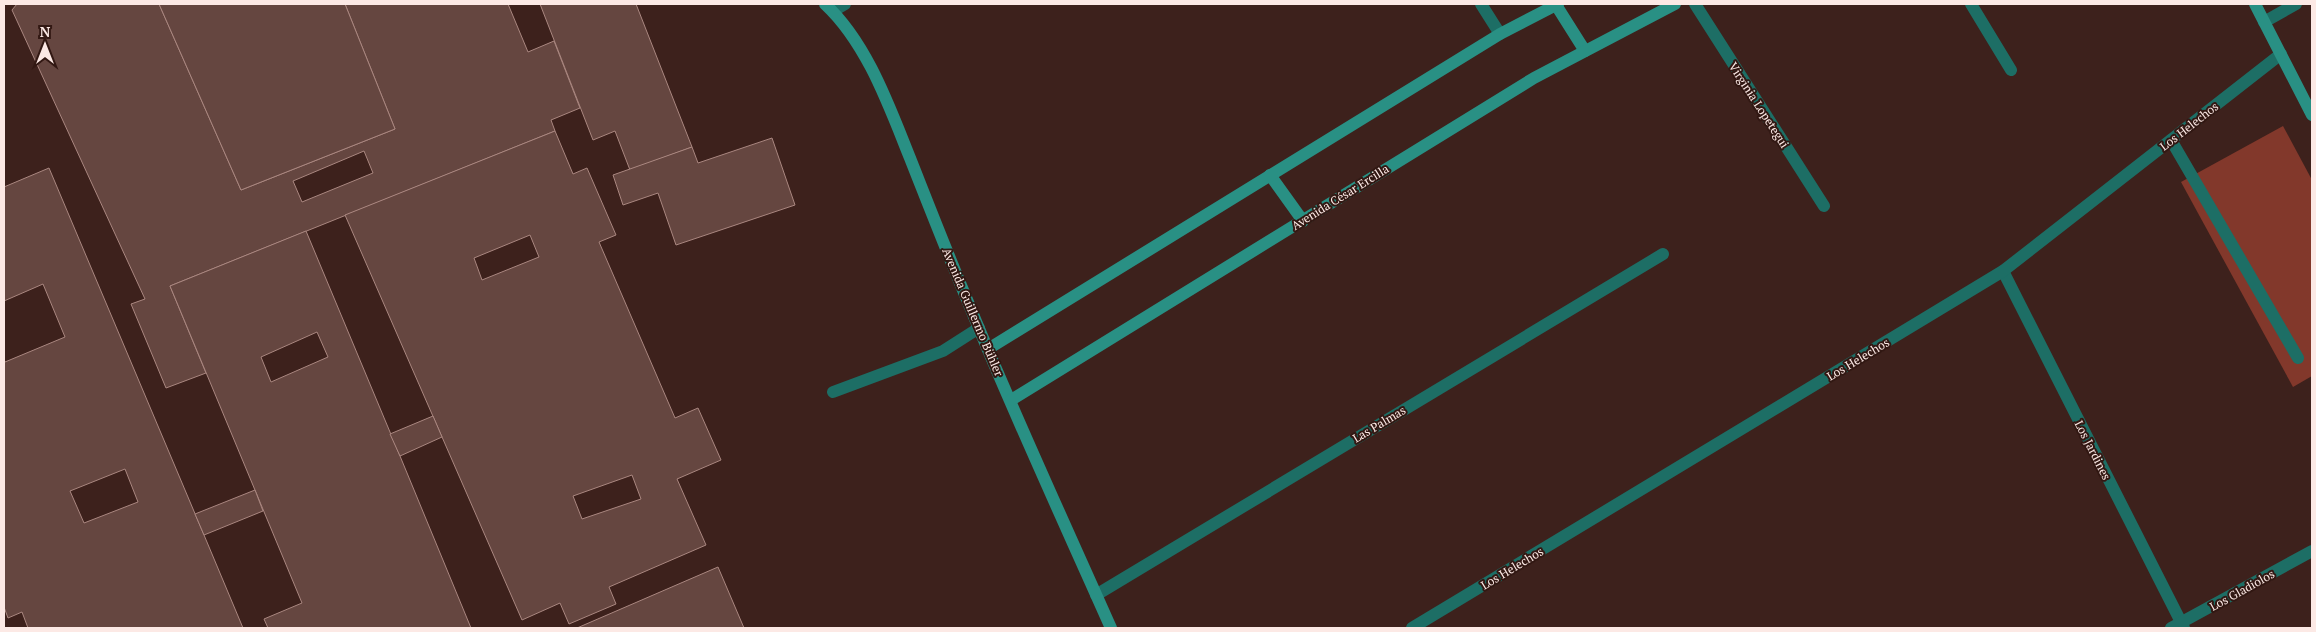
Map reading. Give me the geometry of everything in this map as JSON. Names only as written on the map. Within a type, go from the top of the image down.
[{"type":"main road","points":[[988,349],[1500,34],[1557,4],[1585,51]]},
{"type":"main road","name":"Avenida César Ercilla","points":[[1011,400],[1534,78],[1675,4]]},
{"type":"main road","points":[[2254,4],[2312,115]]},
{"type":"main road","name":"Avenida Guillermo Bühler","points":[[829,8],[873,72],[892,111],[979,328],[1111,628]]},
{"type":"main road","points":[[1270,175],[1302,220]]},
{"type":"street","points":[[829,8],[845,4]]},
{"type":"street","points":[[1481,4],[1500,34]]},
{"type":"street","name":"Virginia Lopetegui","points":[[1695,4],[1824,206]]},
{"type":"street","points":[[1971,4],[2011,70]]},
{"type":"street","points":[[2264,22],[2296,4]]},
{"type":"street","name":"Los Helechos","points":[[1412,628],[2003,272],[2281,54]]},
{"type":"street","points":[[2171,140],[2298,358]]},
{"type":"street","name":"Las Palmas","points":[[1096,595],[1663,254]]},
{"type":"street","name":"Los Jardines","points":[[2003,272],[2178,626]]},
{"type":"street","points":[[832,392],[943,351],[979,328]]},
{"type":"street","name":"Los Gladiolos","points":[[2178,626],[2312,551]]},
{"type":"shaded area","points":[[2283,126],[2312,180],[2312,376],[2293,387],[2181,182]]},
{"type":"building","points":[[17,4],[159,4],[241,190],[395,129],[345,4],[508,4],[528,52],[554,41],[580,108],[551,120],[555,131],[170,286],[206,373],[166,388],[131,304],[145,299],[12,10]],"holes":[[[364,151],[373,173],[302,202],[293,181]]]},
{"type":"building","points":[[159,4],[345,4],[395,129],[241,190]]},
{"type":"building","points":[[540,4],[636,4],[692,147],[630,170],[615,131],[593,140]]},
{"type":"building","points":[[555,131],[573,174],[587,168],[616,235],[599,242],[675,418],[698,408],[721,460],[677,479],[706,545],[609,587],[616,604],[569,624],[560,603],[522,620],[345,215]],"holes":[[[530,235],[539,257],[482,280],[474,258]],[[632,475],[641,499],[582,519],[573,496]]]},
{"type":"building","points":[[772,138],[795,205],[676,245],[658,193],[623,205],[613,175],[692,147],[698,163]]},
{"type":"building","points":[[49,168],[243,628],[28,628],[22,612],[8,618],[4,607],[4,360],[5,362],[65,337],[43,284],[4,301],[4,187]],"holes":[[[125,469],[138,502],[84,523],[70,491]]]},
{"type":"building","points":[[306,231],[471,628],[268,628],[264,619],[302,603],[170,286]],"holes":[[[317,332],[328,357],[271,382],[261,357]]]},
{"type":"building","points":[[433,416],[442,437],[400,456],[390,434]]},
{"type":"building","points":[[255,490],[263,511],[204,535],[195,514]]},
{"type":"building","points":[[718,567],[744,628],[577,628]]}]
